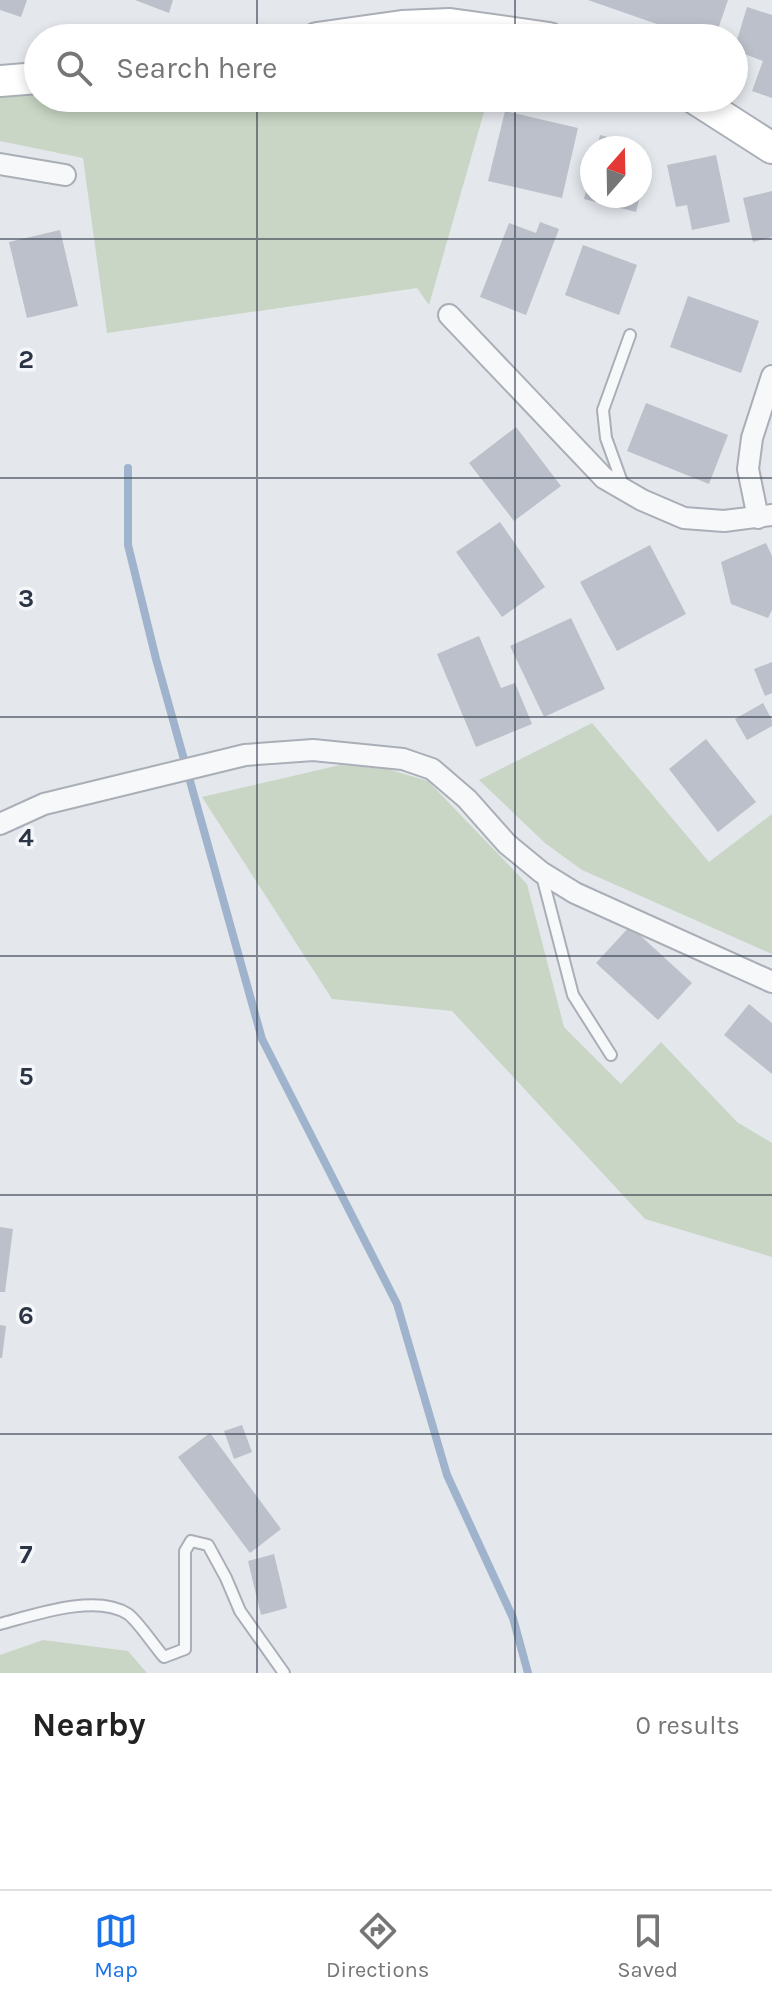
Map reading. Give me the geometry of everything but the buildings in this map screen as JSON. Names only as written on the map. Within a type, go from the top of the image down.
[{"type":"street","points":[[0,81],[24,79]]},
{"type":"street","points":[[716,112],[772,148]]},
{"type":"street","points":[[0,164],[65,175]]},
{"type":"street","points":[[449,315],[604,478],[684,518],[724,521],[765,517],[748,469],[752,438],[772,376]]},
{"type":"street","points":[[0,824],[44,804],[245,755],[313,750],[403,759],[432,769],[467,799],[507,844],[541,872],[575,893],[772,982]]},
{"type":"lane","points":[[624,490],[606,438],[603,410],[630,335]]},
{"type":"lane","points":[[541,872],[573,995],[611,1055]]},
{"type":"lane","points":[[0,1624],[50,1610],[103,1605],[130,1615],[164,1657],[185,1649],[185,1551],[191,1541],[208,1545],[240,1611],[284,1673]]},
{"type":"green space","points":[[24,90],[24,112],[484,112],[429,305],[417,288],[107,333],[83,158],[0,141],[0,92]]},
{"type":"green space","points":[[592,723],[709,862],[772,814],[772,954],[582,870],[545,843],[479,780]]},
{"type":"green space","points":[[340,765],[387,769],[428,781],[527,884],[564,1027],[621,1084],[661,1042],[737,1122],[772,1143],[772,1257],[645,1219],[452,1011],[332,999],[202,797]]},
{"type":"green space","points":[[43,1640],[128,1651],[147,1673],[0,1673],[0,1655]]},
{"type":"waterway","points":[[128,468],[128,545],[156,659],[262,1039],[397,1304],[447,1475],[513,1618],[528,1673]]}]
